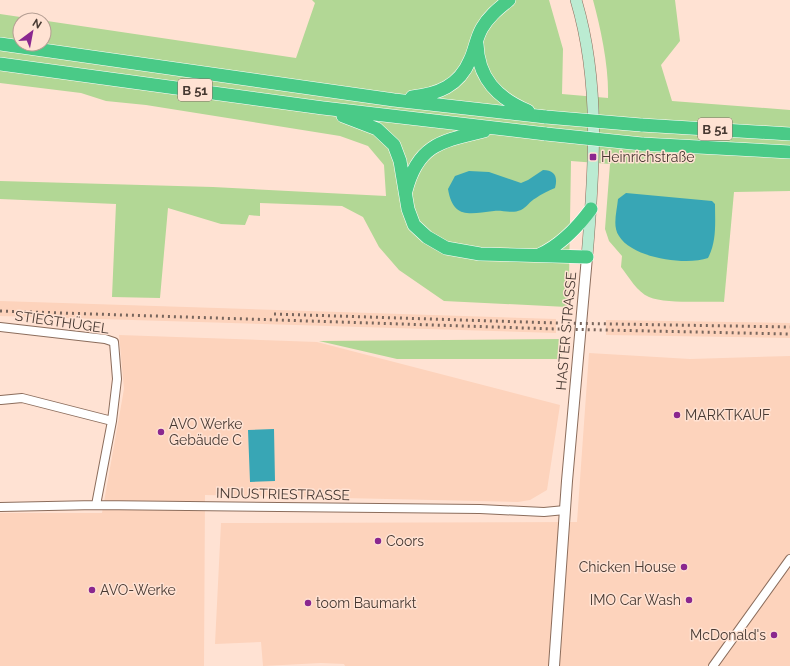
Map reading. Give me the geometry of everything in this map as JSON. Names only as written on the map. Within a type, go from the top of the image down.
[{"type":"highway","points":[[394,100],[427,95],[447,88],[458,80],[470,61],[481,29],[492,13],[509,0]]},
{"type":"highway","points":[[477,40],[478,56],[483,72],[493,88],[509,103],[546,117]]},
{"type":"highway","name":"B 51","points":[[0,44],[394,100],[546,117],[641,125],[790,134]]},
{"type":"highway","name":"B 51","points":[[0,64],[323,108],[493,129],[642,144],[790,152]]},
{"type":"highway","points":[[323,108],[377,130],[394,145],[400,161],[408,209],[414,224],[426,237],[446,248],[480,254],[587,257]]},
{"type":"highway","points":[[405,194],[410,176],[420,159],[430,148],[447,139],[493,129]]},
{"type":"highway","points":[[538,256],[552,249],[569,235],[591,209]]},
{"type":"main road","name":"HASTER STRASSE","points":[[576,0],[584,25],[592,78],[593,157],[587,257]]},
{"type":"street","name":"HASTER STRASSE","points":[[554,666],[565,510],[587,257]]},
{"type":"street","name":"STIEGTHÜGEL","points":[[0,327],[105,339],[114,342],[118,379],[112,421],[96,505]]},
{"type":"street","points":[[1,400],[22,398],[112,421]]},
{"type":"street","name":"INDUSTRIESTRASSE","points":[[0,506],[96,505],[480,509],[544,512],[565,510]]},
{"type":"street","points":[[713,666],[790,560]]},
{"type":"shaded area","points":[[0,301],[556,319],[556,333],[0,316]]},
{"type":"shaded area","points":[[606,320],[790,323],[790,338],[606,335]]},
{"type":"shaded area","points":[[119,335],[317,342],[560,405],[547,490],[530,500],[518,502],[205,495],[204,666],[0,666],[0,513],[102,513],[124,389]]},
{"type":"shaded area","points":[[589,353],[690,359],[790,356],[790,666],[345,666],[344,664],[321,663],[263,666],[261,642],[215,644],[221,523],[577,522]]},
{"type":"green space","points":[[312,0],[549,0],[563,49],[562,94],[608,98],[604,49],[593,0],[675,0],[680,41],[661,65],[672,101],[790,110],[790,191],[734,192],[724,302],[665,301],[649,297],[637,288],[621,267],[622,256],[609,241],[605,229],[610,164],[571,161],[569,281],[567,307],[444,301],[399,270],[379,247],[363,217],[342,206],[260,203],[260,216],[249,215],[245,225],[221,224],[168,208],[160,298],[112,297],[116,204],[0,199],[0,181],[213,187],[386,196],[384,165],[368,146],[340,136],[146,105],[106,101],[81,93],[0,83],[0,14],[12,16],[12,52],[52,52],[52,22],[296,58],[315,3]]},
{"type":"green space","points":[[563,339],[561,359],[397,359],[319,341]]},
{"type":"water","points":[[543,170],[550,171],[555,175],[555,188],[540,195],[523,209],[518,211],[477,213],[464,212],[458,210],[450,199],[448,189],[455,176],[469,171],[489,172],[521,183]]},
{"type":"water","points":[[626,193],[712,201],[715,204],[715,231],[713,245],[708,258],[687,261],[660,258],[647,255],[626,244],[619,236],[615,223],[618,199]]},
{"type":"water","points":[[274,429],[275,481],[250,482],[248,430]]},
{"type":"railway","points":[[0,311],[556,329],[790,334]]},
{"type":"railway","points":[[274,314],[556,323],[790,327]]},
{"type":"place","name":"Heinrichstraße","points":[[593,157]]},
{"type":"place","name":"MARKTKAUF","points":[[677,415]]},
{"type":"place","name":"AVO Werke Gebäude C","points":[[161,432]]},
{"type":"place","name":"Coors","points":[[378,541]]},
{"type":"place","name":"Chicken House","points":[[684,567]]},
{"type":"place","name":"AVO-Werke","points":[[92,590]]},
{"type":"place","name":"IMO Car Wash","points":[[689,600]]},
{"type":"place","name":"toom Baumarkt","points":[[308,603]]},
{"type":"place","name":"McDonald's","points":[[774,635]]}]
